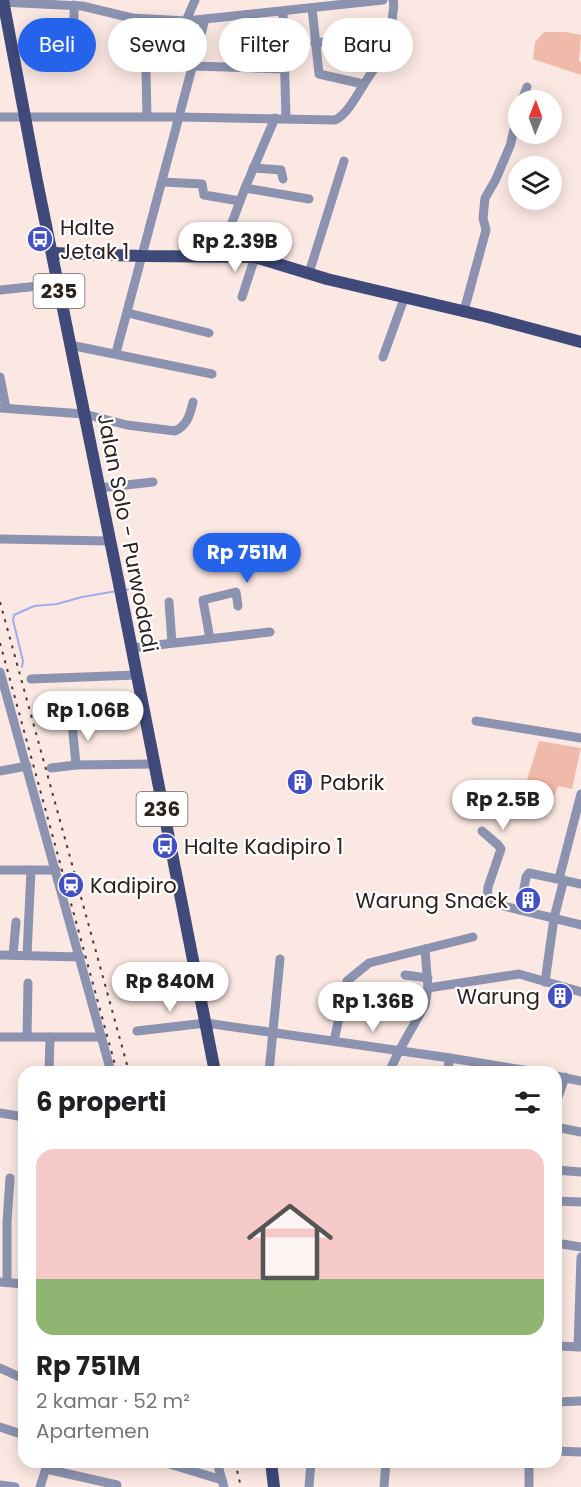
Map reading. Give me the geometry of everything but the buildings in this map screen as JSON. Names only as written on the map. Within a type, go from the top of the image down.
[{"type":"main road","name":"Jalan Solo - Purwodadi","points":[[3,1],[214,1066]]},
{"type":"main road","points":[[52,253],[255,257],[337,281],[581,342]]},
{"type":"main road","points":[[272,1468],[274,1487]]},
{"type":"street","points":[[187,18],[195,0]]},
{"type":"street","points":[[207,19],[283,12],[300,5],[312,8],[383,0]]},
{"type":"street","points":[[393,0],[393,18]]},
{"type":"street","points":[[3,1],[74,5],[132,18]]},
{"type":"street","points":[[74,5],[74,18]]},
{"type":"street","points":[[312,8],[321,76],[363,84]]},
{"type":"street","points":[[283,12],[283,18]]},
{"type":"street","points":[[315,43],[322,42]]},
{"type":"street","points":[[146,72],[147,117]]},
{"type":"street","points":[[116,353],[192,72]]},
{"type":"street","points":[[284,72],[286,118]]},
{"type":"street","points":[[0,117],[338,119],[372,72]]},
{"type":"street","points":[[219,257],[275,118]]},
{"type":"street","points":[[464,311],[486,230],[483,218],[485,198],[495,181],[509,144]]},
{"type":"street","points":[[309,273],[344,161]]},
{"type":"street","points":[[254,168],[281,170],[283,179]]},
{"type":"street","points":[[163,182],[201,184],[204,195],[240,201]]},
{"type":"street","points":[[245,188],[309,200]]},
{"type":"street","points":[[242,297],[255,257]]},
{"type":"street","points":[[0,290],[58,284]]},
{"type":"street","points":[[383,357],[416,299]]},
{"type":"street","points":[[128,313],[209,333]]},
{"type":"street","points":[[70,345],[212,374]]},
{"type":"street","points":[[0,377],[3,408],[84,414],[106,421],[175,431],[181,428],[188,419],[193,402]]},
{"type":"street","points":[[99,488],[153,482]]},
{"type":"street","points":[[0,539],[109,541]]},
{"type":"street","points":[[210,639],[203,600],[236,592],[238,606]]},
{"type":"street","points":[[169,602],[172,643]]},
{"type":"street","points":[[131,648],[270,632]]},
{"type":"street","points":[[0,675],[109,1066]]},
{"type":"street","points":[[31,679],[136,675]]},
{"type":"street","points":[[476,721],[581,738]]},
{"type":"street","points":[[72,723],[76,765]]},
{"type":"street","points":[[51,768],[76,765],[153,764]]},
{"type":"street","points":[[0,771],[27,766]]},
{"type":"street","points":[[545,982],[554,918],[563,883],[561,870],[581,794]]},
{"type":"street","points":[[482,831],[501,849],[488,886],[487,902],[581,925]]},
{"type":"street","points":[[0,870],[56,870]]},
{"type":"street","points":[[27,955],[31,870]]},
{"type":"street","points":[[520,910],[528,874],[581,884]]},
{"type":"street","points":[[13,955],[16,922]]},
{"type":"street","points":[[334,1041],[347,981],[369,963],[473,937]]},
{"type":"street","points":[[392,1066],[425,1005],[428,983],[425,949]]},
{"type":"street","points":[[0,955],[80,957]]},
{"type":"street","points":[[270,1066],[280,959]]},
{"type":"street","points":[[405,975],[428,983],[510,974],[534,977],[581,992]]},
{"type":"street","points":[[27,1037],[28,982]]},
{"type":"street","points":[[137,1030],[206,1023],[499,1066]]},
{"type":"street","points":[[0,1037],[102,1037]]},
{"type":"street","points":[[49,1066],[50,1037]]},
{"type":"street","points":[[448,1066],[450,1058]]},
{"type":"street","points":[[562,1077],[581,1081]]},
{"type":"street","points":[[0,1113],[18,1117]]},
{"type":"street","points":[[562,1128],[581,1132]]},
{"type":"street","points":[[562,1170],[581,1172]]},
{"type":"street","points":[[10,1178],[3,1282],[18,1283]]},
{"type":"street","points":[[562,1201],[581,1202]]},
{"type":"street","points":[[562,1244],[581,1247]]},
{"type":"street","points":[[562,1346],[579,1347],[581,1257]]},
{"type":"street","points":[[0,1368],[18,1376]]},
{"type":"street","points":[[562,1402],[581,1401]]},
{"type":"street","points":[[0,1427],[18,1433]]},
{"type":"street","points":[[562,1451],[581,1452]]},
{"type":"street","points":[[40,1487],[46,1468]]},
{"type":"street","points":[[54,1468],[117,1485]]},
{"type":"street","points":[[180,1468],[223,1483]]},
{"type":"street","points":[[219,1468],[223,1483]]},
{"type":"street","points":[[309,1487],[311,1468]]},
{"type":"street","points":[[384,1487],[386,1468]]},
{"type":"street","points":[[529,1468],[529,1487]]},
{"type":"street","points":[[0,1485],[15,1487]]},
{"type":"shaded area","points":[[544,32],[581,35],[579,61],[581,62],[581,75],[533,59],[535,42]]},
{"type":"shaded area","points":[[539,741],[581,748],[572,789],[558,786],[553,800],[523,793]]},
{"type":"waterway","points":[[125,590],[137,588]]},
{"type":"waterway","points":[[22,667],[23,661],[13,620],[14,615],[34,606],[57,604],[117,591]]},
{"type":"railway","points":[[0,602],[127,1066]]},
{"type":"railway","points":[[0,643],[115,1066]]},
{"type":"railway","points":[[236,1468],[241,1487]]},
{"type":"place","name":"Halte Jetak 1","points":[[40,239]]},
{"type":"place","name":"Pabrik","points":[[300,782]]},
{"type":"place","name":"Halte Kadipiro 1","points":[[165,846]]},
{"type":"place","name":"Kadipiro","points":[[71,885]]},
{"type":"place","name":"Warung Snack","points":[[528,900]]},
{"type":"place","name":"Warung","points":[[560,996]]}]
